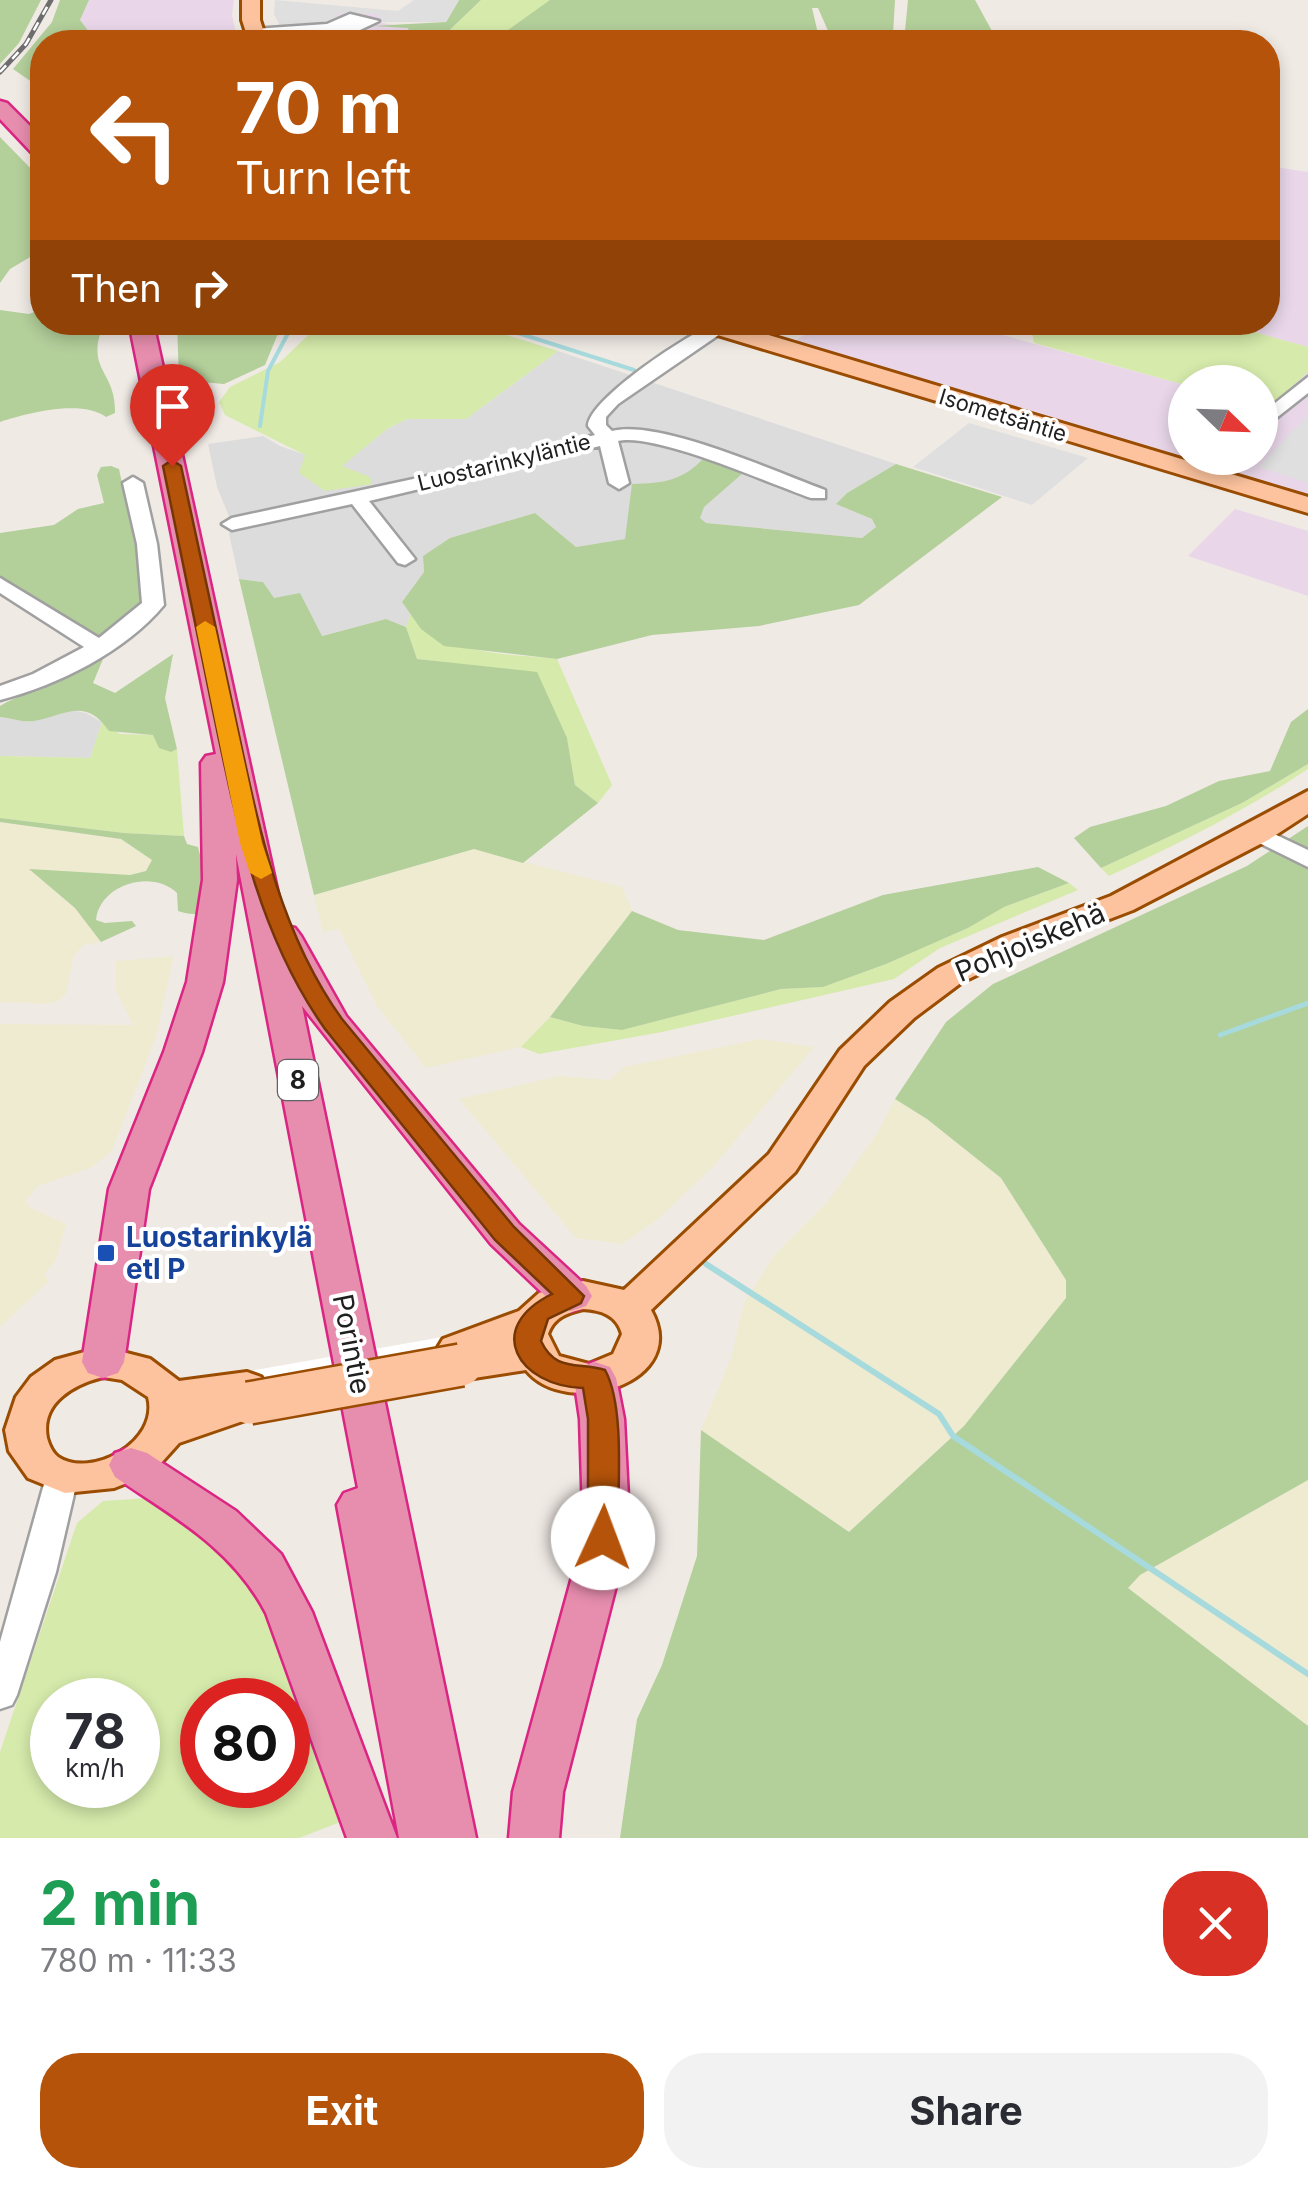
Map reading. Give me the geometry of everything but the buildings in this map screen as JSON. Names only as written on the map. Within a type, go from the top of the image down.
[{"type":"highway","points":[[0,92],[30,127]]},
{"type":"highway","points":[[0,107],[30,130]]},
{"type":"highway","name":"Porintie","points":[[128,335],[218,762],[424,1838]]},
{"type":"highway","name":"Porintie","points":[[144,335],[251,843],[451,1838]]},
{"type":"highway","points":[[103,1362],[129,1189],[205,982],[220,880],[218,762]]},
{"type":"highway","points":[[251,843],[284,938],[314,997],[505,1234],[571,1296]]},
{"type":"highway","points":[[534,1838],[538,1792],[600,1559],[606,1517],[602,1419],[595,1378]]},
{"type":"highway","points":[[131,1465],[220,1524],[265,1566],[289,1612],[372,1838]]},
{"type":"main road","points":[[251,0],[254,30]]},
{"type":"main road","name":"Isometsäntie","points":[[741,335],[1168,453]]},
{"type":"main road","name":"Isometsäntie","points":[[1238,475],[1308,505]]},
{"type":"main road","name":"Pohjoiskehä","points":[[628,1309],[782,1163],[852,1058],[902,1010],[950,975],[1014,944],[1122,903],[1257,833],[1308,800]]},
{"type":"main road","points":[[167,1415],[248,1395],[459,1357],[532,1338],[548,1305],[571,1296],[596,1296],[628,1309],[640,1325],[642,1344],[624,1367],[595,1378],[556,1374],[532,1338]]},
{"type":"main road","points":[[103,1362],[144,1371],[155,1378],[167,1415],[149,1453],[131,1465],[92,1477],[62,1476],[27,1460],[8,1420],[45,1380],[72,1367],[103,1362]]},
{"type":"street","points":[[311,30],[332,27]]},
{"type":"street","name":"Luostarinkyläntie","points":[[607,436],[597,426],[597,416],[611,400],[696,335]]},
{"type":"street","points":[[1278,410],[1308,382]]},
{"type":"street","points":[[619,484],[607,436],[630,432],[654,436],[818,494]]},
{"type":"street","name":"Luostarinkyläntie","points":[[232,524],[356,498],[607,436]]},
{"type":"street","points":[[0,693],[49,677],[152,606],[147,544],[133,482]]},
{"type":"street","points":[[356,498],[405,558]]},
{"type":"street","points":[[0,584],[97,646]]},
{"type":"street","points":[[1257,833],[1308,860]]},
{"type":"street","points":[[0,1695],[39,1572],[62,1476]]},
{"type":"shaded area","points":[[89,0],[234,0],[235,30],[88,30],[80,20]]},
{"type":"shaded area","points":[[275,0],[398,11],[414,0],[459,0],[446,22],[384,22],[377,14],[339,14],[325,25],[281,28],[274,14]]},
{"type":"shaded area","points":[[377,13],[384,22],[378,22],[408,30],[291,30],[339,14]]},
{"type":"shaded area","points":[[1280,168],[1308,172],[1308,347],[1265,335],[1280,335]]},
{"type":"shaded area","points":[[804,335],[1003,335],[1168,380],[1168,456],[790,344]]},
{"type":"shaded area","points":[[558,351],[896,464],[847,493],[837,504],[872,519],[876,527],[862,538],[705,523],[699,518],[703,507],[742,473],[705,459],[689,475],[670,483],[626,539],[576,547],[535,513],[450,538],[423,556],[424,572],[402,602],[411,614],[406,627],[386,619],[321,636],[273,598],[263,582],[239,579],[229,534],[232,524],[217,487],[208,444],[263,436],[280,446],[369,477],[341,466],[387,429],[407,419],[466,419]]},
{"type":"shaded area","points":[[1308,372],[1308,497],[1234,475],[1278,475],[1278,400]]},
{"type":"shaded area","points":[[1308,415],[1308,483],[1278,473],[1278,446]]},
{"type":"shaded area","points":[[969,423],[1088,458],[1032,505],[913,467]]},
{"type":"shaded area","points":[[1235,509],[1308,531],[1308,596],[1188,556]]},
{"type":"shaded area","points":[[71,710],[102,722],[90,758],[0,756],[0,717],[29,722]]},
{"type":"shaded area","points":[[0,822],[121,839],[152,860],[146,871],[130,875],[32,870],[75,908],[101,942],[83,945],[73,957],[67,992],[60,1000],[48,1004],[0,1002]]},
{"type":"shaded area","points":[[474,849],[622,887],[632,911],[550,1017],[521,1047],[426,1068],[377,1006],[339,929],[323,932],[314,895]]},
{"type":"shaded area","points":[[174,956],[156,1036],[112,1151],[92,1167],[38,1186],[25,1201],[31,1208],[66,1224],[56,1260],[44,1275],[49,1281],[0,1327],[0,1024],[133,1025],[116,991],[116,961]]},
{"type":"shaded area","points":[[760,1039],[814,1047],[714,1166],[657,1220],[622,1244],[576,1238],[459,1099],[559,1076],[610,1080],[624,1067]]},
{"type":"shaded area","points":[[895,1099],[927,1119],[1001,1178],[1066,1280],[1066,1298],[964,1426],[849,1532],[701,1430],[731,1358],[744,1303],[775,1254],[828,1201],[876,1135]]},
{"type":"shaded area","points":[[1308,1480],[1308,1726],[1128,1588],[1140,1575]]},
{"type":"green space","points":[[0,0],[41,0],[19,43],[0,64]]},
{"type":"green space","points":[[60,0],[89,0],[80,20],[88,30],[45,30]]},
{"type":"green space","points":[[459,0],[481,0],[450,30],[372,26],[446,22]]},
{"type":"green space","points":[[481,0],[639,0],[682,30],[450,30]]},
{"type":"green space","points":[[550,0],[895,0],[893,30],[828,30],[818,8],[812,8],[817,30],[508,30]]},
{"type":"green space","points":[[908,0],[975,0],[991,30],[905,30]]},
{"type":"green space","points":[[30,49],[30,81],[13,69]]},
{"type":"green space","points":[[0,137],[30,168],[30,257],[10,269],[0,283]]},
{"type":"green space","points":[[0,310],[29,314],[30,335],[100,335],[97,351],[111,387],[115,413],[106,417],[83,409],[54,409],[0,422]]},
{"type":"green space","points":[[177,335],[278,335],[265,365],[224,384],[179,380]]},
{"type":"green space","points":[[308,335],[506,335],[558,351],[466,419],[407,419],[387,429],[342,466],[370,477],[372,484],[325,491],[299,473],[305,455],[225,415],[219,402],[230,387],[280,362]]},
{"type":"green space","points":[[1032,335],[1265,335],[1308,347],[1308,372],[1278,400],[1278,365],[1168,365],[1168,380],[1034,343]]},
{"type":"green space","points":[[704,458],[743,473],[704,507],[700,518],[706,523],[862,538],[876,527],[872,519],[836,504],[847,493],[896,464],[1002,497],[859,605],[759,626],[652,635],[557,659],[444,646],[421,629],[402,602],[424,572],[423,556],[450,538],[535,513],[576,547],[625,539],[632,484],[672,479]]},
{"type":"green space","points":[[101,467],[119,469],[147,602],[106,635],[93,638],[0,576],[0,533],[54,525],[78,509],[104,503],[97,475]]},
{"type":"green space","points":[[239,579],[263,582],[274,598],[300,593],[322,636],[386,619],[406,627],[417,659],[537,672],[567,738],[575,785],[598,803],[523,863],[474,849],[314,895]]},
{"type":"green space","points":[[411,614],[424,628],[458,645],[557,659],[612,785],[598,803],[575,785],[567,738],[443,662],[417,659],[406,627]]},
{"type":"green space","points":[[173,654],[165,698],[177,749],[171,752],[159,748],[153,735],[109,731],[100,720],[83,711],[30,721],[0,717],[0,706],[57,679],[95,655],[103,659],[93,683],[115,693]]},
{"type":"green space","points":[[1308,709],[1308,764],[1242,803],[1101,868],[1074,838],[1090,827],[1166,806],[1219,781],[1270,771],[1291,722]]},
{"type":"green space","points":[[102,722],[120,734],[154,735],[171,752],[177,749],[184,836],[0,818],[0,756],[90,758]]},
{"type":"green space","points":[[1308,764],[1308,769],[1284,784],[1186,839],[1109,876],[1101,868],[1242,803]]},
{"type":"green space","points":[[0,818],[184,836],[187,844],[198,847],[214,907],[196,914],[183,913],[178,911],[177,893],[167,886],[154,882],[129,884],[107,897],[96,920],[132,921],[136,926],[101,942],[75,908],[29,869],[130,875],[146,871],[152,860],[121,839],[0,822]]},
{"type":"green space","points":[[1308,826],[1308,1480],[1140,1575],[1128,1588],[1308,1726],[1308,1838],[620,1838],[637,1719],[662,1665],[697,1556],[701,1430],[849,1532],[964,1426],[1066,1298],[1066,1280],[1001,1178],[927,1119],[895,1099],[946,1022],[993,984],[1247,866]]},
{"type":"green space","points":[[1038,867],[1069,883],[1004,907],[968,928],[886,964],[823,987],[781,989],[622,1030],[550,1017],[632,911],[678,930],[764,940],[883,895]]},
{"type":"green space","points":[[1069,883],[1078,890],[940,948],[894,979],[662,1032],[539,1054],[521,1047],[550,1017],[622,1030],[781,989],[823,987],[886,964],[968,928],[1004,907]]},
{"type":"green space","points":[[150,1498],[207,1534],[262,1592],[292,1678],[180,1678],[180,1808],[310,1808],[310,1728],[343,1821],[299,1838],[0,1838],[0,1752],[77,1523],[103,1501]]},
{"type":"pier","points":[[454,1335],[463,1374],[251,1411],[244,1372]]},
{"type":"waterway","points":[[260,426],[268,371],[287,335]]},
{"type":"waterway","points":[[524,335],[634,370]]},
{"type":"waterway","points":[[1220,1035],[1308,1003]]},
{"type":"waterway","points":[[706,1264],[939,1414],[953,1436],[1308,1674]]},
{"type":"railway","points":[[34,30],[51,0]]},
{"type":"railway","points":[[0,72],[30,37]]},
{"type":"slow traffic","points":[[205,627],[251,843],[261,873]]},
{"type":"place","name":"Luostarinkylä etl P","points":[[106,1253]]},
{"type":"route","points":[[172,466],[251,843],[284,938],[314,997],[334,1024],[505,1234],[571,1296],[539,1312],[532,1321],[527,1341],[544,1368],[566,1377],[595,1378],[602,1419],[606,1517],[603,1538]]}]
